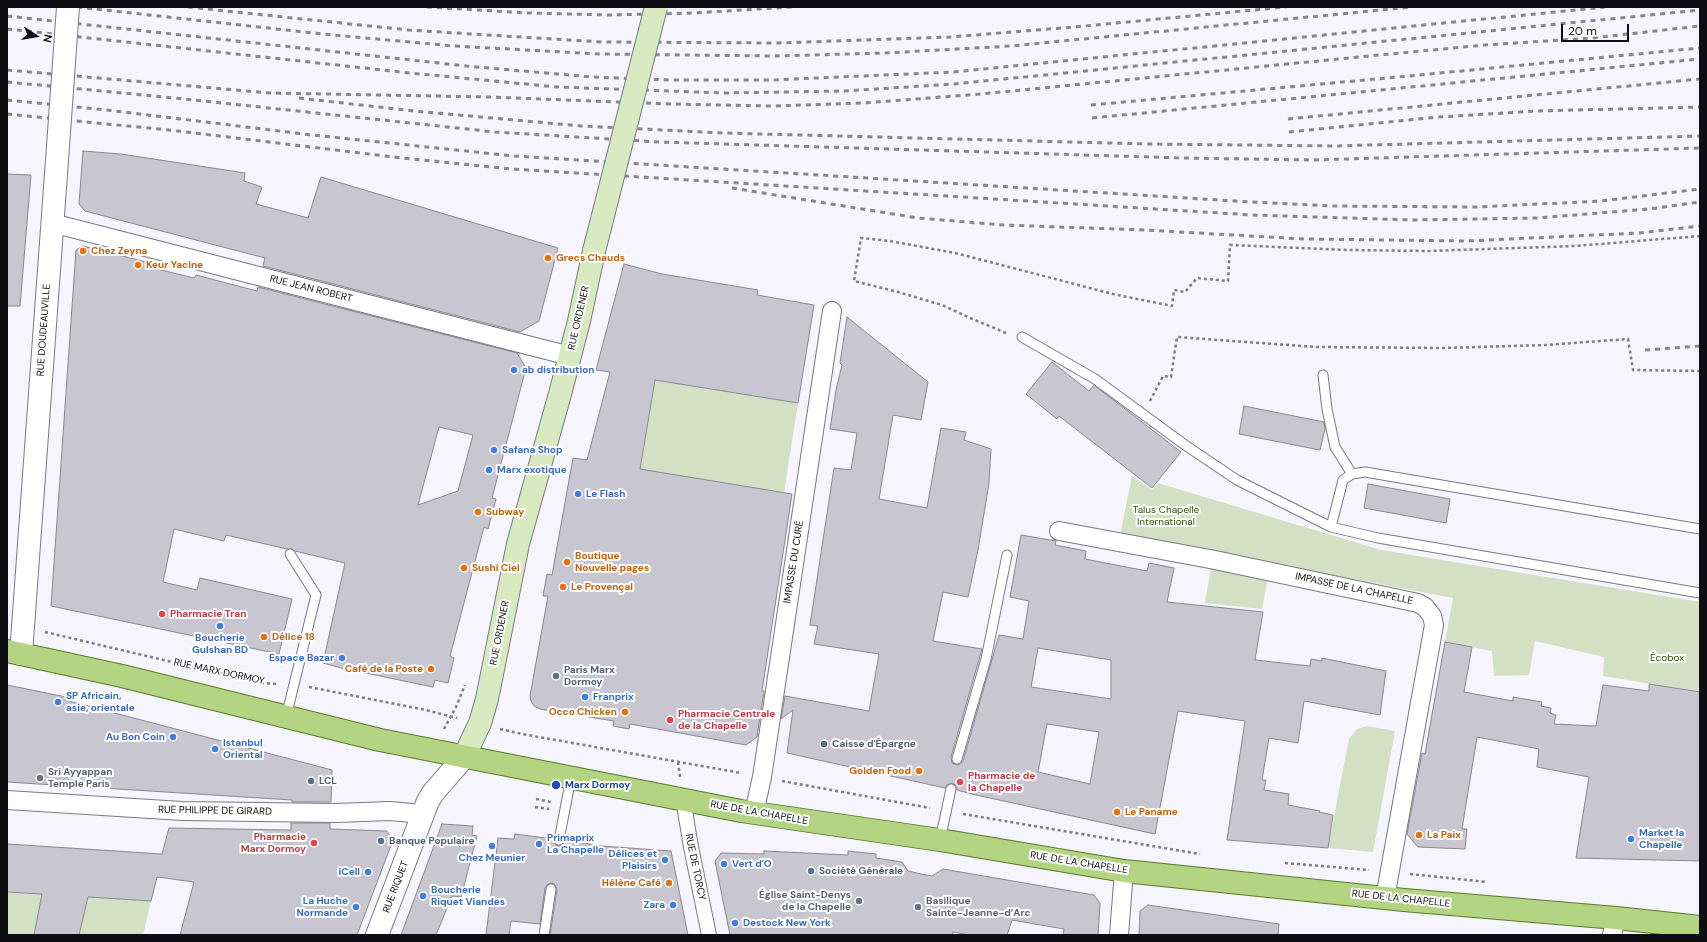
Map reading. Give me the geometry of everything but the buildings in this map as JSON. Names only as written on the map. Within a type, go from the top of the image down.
[{"type":"main road","name":"RUE ORDENER","points":[[464,758],[480,723],[487,699],[518,544],[570,356],[594,250],[656,7]]},
{"type":"main road","points":[[14,652],[122,676],[380,740],[464,758]]},
{"type":"main road","name":"RUE DE LA CHAPELLE","points":[[464,758],[754,813],[940,840],[1124,871],[1385,898],[1614,926],[1699,930]]},
{"type":"street","name":"RUE DOUDEAUVILLE","points":[[14,652],[23,626],[68,7]]},
{"type":"street","name":"RUE JEAN ROBERT","points":[[52,223],[570,356]]},
{"type":"street","name":"IMPASSE DU CURÉ","points":[[754,813],[762,777],[832,311]]},
{"type":"street","name":"IMPASSE DE LA CHAPELLE","points":[[1059,531],[1237,565],[1418,603],[1425,607],[1432,616],[1434,625],[1385,898]]},
{"type":"street","name":"RUE RIQUET","points":[[377,935],[423,814],[433,793],[464,758]]},
{"type":"street","name":"RUE DE TORCY","points":[[683,799],[689,840],[709,935]]},
{"type":"street","name":"RUE PHILIPPE DE GIRARD","points":[[7,800],[182,811],[336,813],[390,811],[423,814]]},
{"type":"street","points":[[1119,935],[1124,871]]},
{"type":"lane","points":[[1022,337],[1095,379],[1237,480],[1331,527],[1378,538],[1700,593]]},
{"type":"lane","points":[[1323,375],[1327,409],[1334,443],[1352,474]]},
{"type":"lane","points":[[1331,527],[1343,480],[1352,474],[1365,472],[1700,529]]},
{"type":"lane","points":[[286,717],[316,595],[290,554]]},
{"type":"lane","points":[[957,758],[986,659],[1007,555]]},
{"type":"lane","points":[[559,840],[571,778]]},
{"type":"lane","points":[[940,840],[951,789]]},
{"type":"lane","points":[[544,935],[551,889]]},
{"type":"path","points":[[1022,337],[993,328],[942,305],[854,281],[862,238],[890,241],[955,253],[1113,294],[1172,306],[1174,290],[1185,292],[1197,278],[1228,281],[1230,245],[1349,250],[1428,251],[1575,246],[1700,236]]},
{"type":"path","points":[[1142,413],[1163,376],[1171,377],[1177,337],[1316,347],[1442,348],[1546,345],[1628,339],[1632,370],[1700,371]]},
{"type":"path","name":"RUE MARX DORMOY","points":[[23,626],[261,682],[294,685],[426,710],[480,723]]},
{"type":"path","points":[[480,723],[522,734],[946,811],[1207,856]]},
{"type":"path","points":[[536,799],[557,804]]},
{"type":"path","points":[[534,806],[556,810]]},
{"type":"path","points":[[1283,863],[1390,872],[1490,883]]},
{"type":"green space","points":[[655,380],[798,403],[784,493],[640,469]]},
{"type":"green space","name":"Talus Chapelle International","points":[[1132,476],[1152,490],[1158,483],[1381,550],[1700,602],[1700,692],[1603,676],[1604,657],[1535,641],[1529,675],[1494,676],[1492,651],[1445,642],[1453,598],[1120,535]]},
{"type":"green space","points":[[1211,567],[1268,577],[1262,609],[1205,603]]},
{"type":"green space","points":[[1367,726],[1395,731],[1373,852],[1328,848],[1349,739],[1357,729]]},
{"type":"green space","points":[[7,892],[42,894],[34,935],[7,935]]},
{"type":"green space","points":[[88,897],[151,901],[143,935],[79,935]]},
{"type":"railway","points":[[77,7],[322,34],[454,46],[599,54],[774,56],[885,53],[1011,46],[1412,7]]},
{"type":"railway","points":[[188,7],[408,30],[602,42],[777,43],[950,37],[1286,7]]},
{"type":"railway","points":[[427,7],[528,13],[610,15],[693,13],[792,7]]},
{"type":"railway","points":[[7,16],[466,66],[592,77],[669,80],[771,80],[953,72],[1605,7]]},
{"type":"railway","points":[[7,29],[410,73],[557,87],[725,93],[845,91],[954,84],[1700,10]]},
{"type":"railway","points":[[7,70],[270,93],[489,97],[670,104],[772,106],[864,103],[981,94],[1485,45],[1592,38],[1700,26]]},
{"type":"railway","points":[[1091,105],[1700,48]]},
{"type":"railway","points":[[1092,118],[1700,59]]},
{"type":"railway","points":[[1288,119],[1700,79]]},
{"type":"railway","points":[[7,82],[175,98],[495,132],[659,142],[1183,158],[1313,160],[1700,148]]},
{"type":"railway","points":[[299,98],[414,111],[581,126],[723,133],[1148,144],[1334,146],[1700,136]]},
{"type":"railway","points":[[7,100],[107,110],[312,135],[514,156],[1251,202],[1333,206],[1478,207],[1601,201],[1700,189]]},
{"type":"railway","points":[[1289,132],[1439,117],[1537,111],[1700,107]]},
{"type":"railway","points":[[7,114],[178,131],[402,158],[512,169],[1252,215],[1413,220],[1537,218],[1649,209],[1700,202]]},
{"type":"railway","points":[[732,188],[918,218],[1003,225],[1145,230],[1304,239],[1466,241],[1639,233],[1700,226]]},
{"type":"railway","points":[[1645,350],[1700,346]]},
{"type":"place","name":"Chez Zeyna","points":[[83,251]]},
{"type":"place","name":"Grecs Chauds","points":[[548,258]]},
{"type":"place","name":"Keur Yacine","points":[[138,265]]},
{"type":"place","name":"ab distribution","points":[[514,370]]},
{"type":"place","name":"Safana Shop","points":[[494,450]]},
{"type":"place","name":"Marx exotique","points":[[489,470]]},
{"type":"place","name":"Le Flash","points":[[578,494]]},
{"type":"place","name":"Subway","points":[[478,512]]},
{"type":"place","name":"Boutique Nouvelle pages","points":[[567,562]]},
{"type":"place","name":"Sushi Ciel","points":[[464,568]]},
{"type":"place","name":"Le Provençal","points":[[563,587]]},
{"type":"place","name":"Pharmacie Tran","points":[[162,614]]},
{"type":"place","name":"Boucherie Gulshan BD","points":[[220,626]]},
{"type":"place","name":"Délice 18","points":[[264,637]]},
{"type":"place","name":"Espace Bazar","points":[[342,658]]},
{"type":"place","name":"Café de la Poste","points":[[431,669]]},
{"type":"place","name":"Paris Marx Dormoy","points":[[556,676]]},
{"type":"place","name":"Franprix","points":[[585,697]]},
{"type":"place","name":"SP Africain, asie, orientale","points":[[58,702]]},
{"type":"place","name":"Occo Chicken","points":[[625,712]]},
{"type":"place","name":"Pharmacie Centrale de la Chapelle","points":[[670,720]]},
{"type":"place","name":"Au Bon Coin","points":[[173,737]]},
{"type":"place","name":"Caisse d'Épargne","points":[[824,744]]},
{"type":"place","name":"Istanbul Oriental","points":[[215,749]]},
{"type":"place","name":"Golden Food","points":[[919,771]]},
{"type":"place","name":"Sri Ayyappan Temple Paris","points":[[40,778]]},
{"type":"place","name":"LCL","points":[[311,781]]},
{"type":"place","name":"Pharmacie de la Chapelle","points":[[960,782]]},
{"type":"place","name":"Marx Dormoy","points":[[556,785]]},
{"type":"place","name":"Le Paname","points":[[1117,812]]},
{"type":"place","name":"La Paix","points":[[1419,835]]},
{"type":"place","name":"Market la Chapelle","points":[[1631,839]]},
{"type":"place","name":"Banque Populaire","points":[[381,841]]},
{"type":"place","name":"Pharmacie Marx Dormoy","points":[[314,843]]},
{"type":"place","name":"Primaprix La Chapelle","points":[[539,844]]},
{"type":"place","name":"Chez Meunier","points":[[492,846]]},
{"type":"place","name":"Délices et Plaisirs","points":[[665,860]]},
{"type":"place","name":"Vert d'O","points":[[724,864]]},
{"type":"place","name":"Société Générale","points":[[811,871]]},
{"type":"place","name":"iCell","points":[[368,872]]},
{"type":"place","name":"Hélène Café","points":[[669,883]]},
{"type":"place","name":"Boucherie Riquet Viandes","points":[[423,896]]},
{"type":"place","name":"Église Saint-Denys de la Chapelle","points":[[859,901]]},
{"type":"place","name":"Zara","points":[[673,905]]},
{"type":"place","name":"La Huche Normande","points":[[356,907]]},
{"type":"place","name":"Basilique Sainte-Jeanne-d’Arc","points":[[918,907]]},
{"type":"place","name":"Destock New York","points":[[735,923]]},
{"type":"park label","name":"Écobox","points":[[1667,658]]}]
